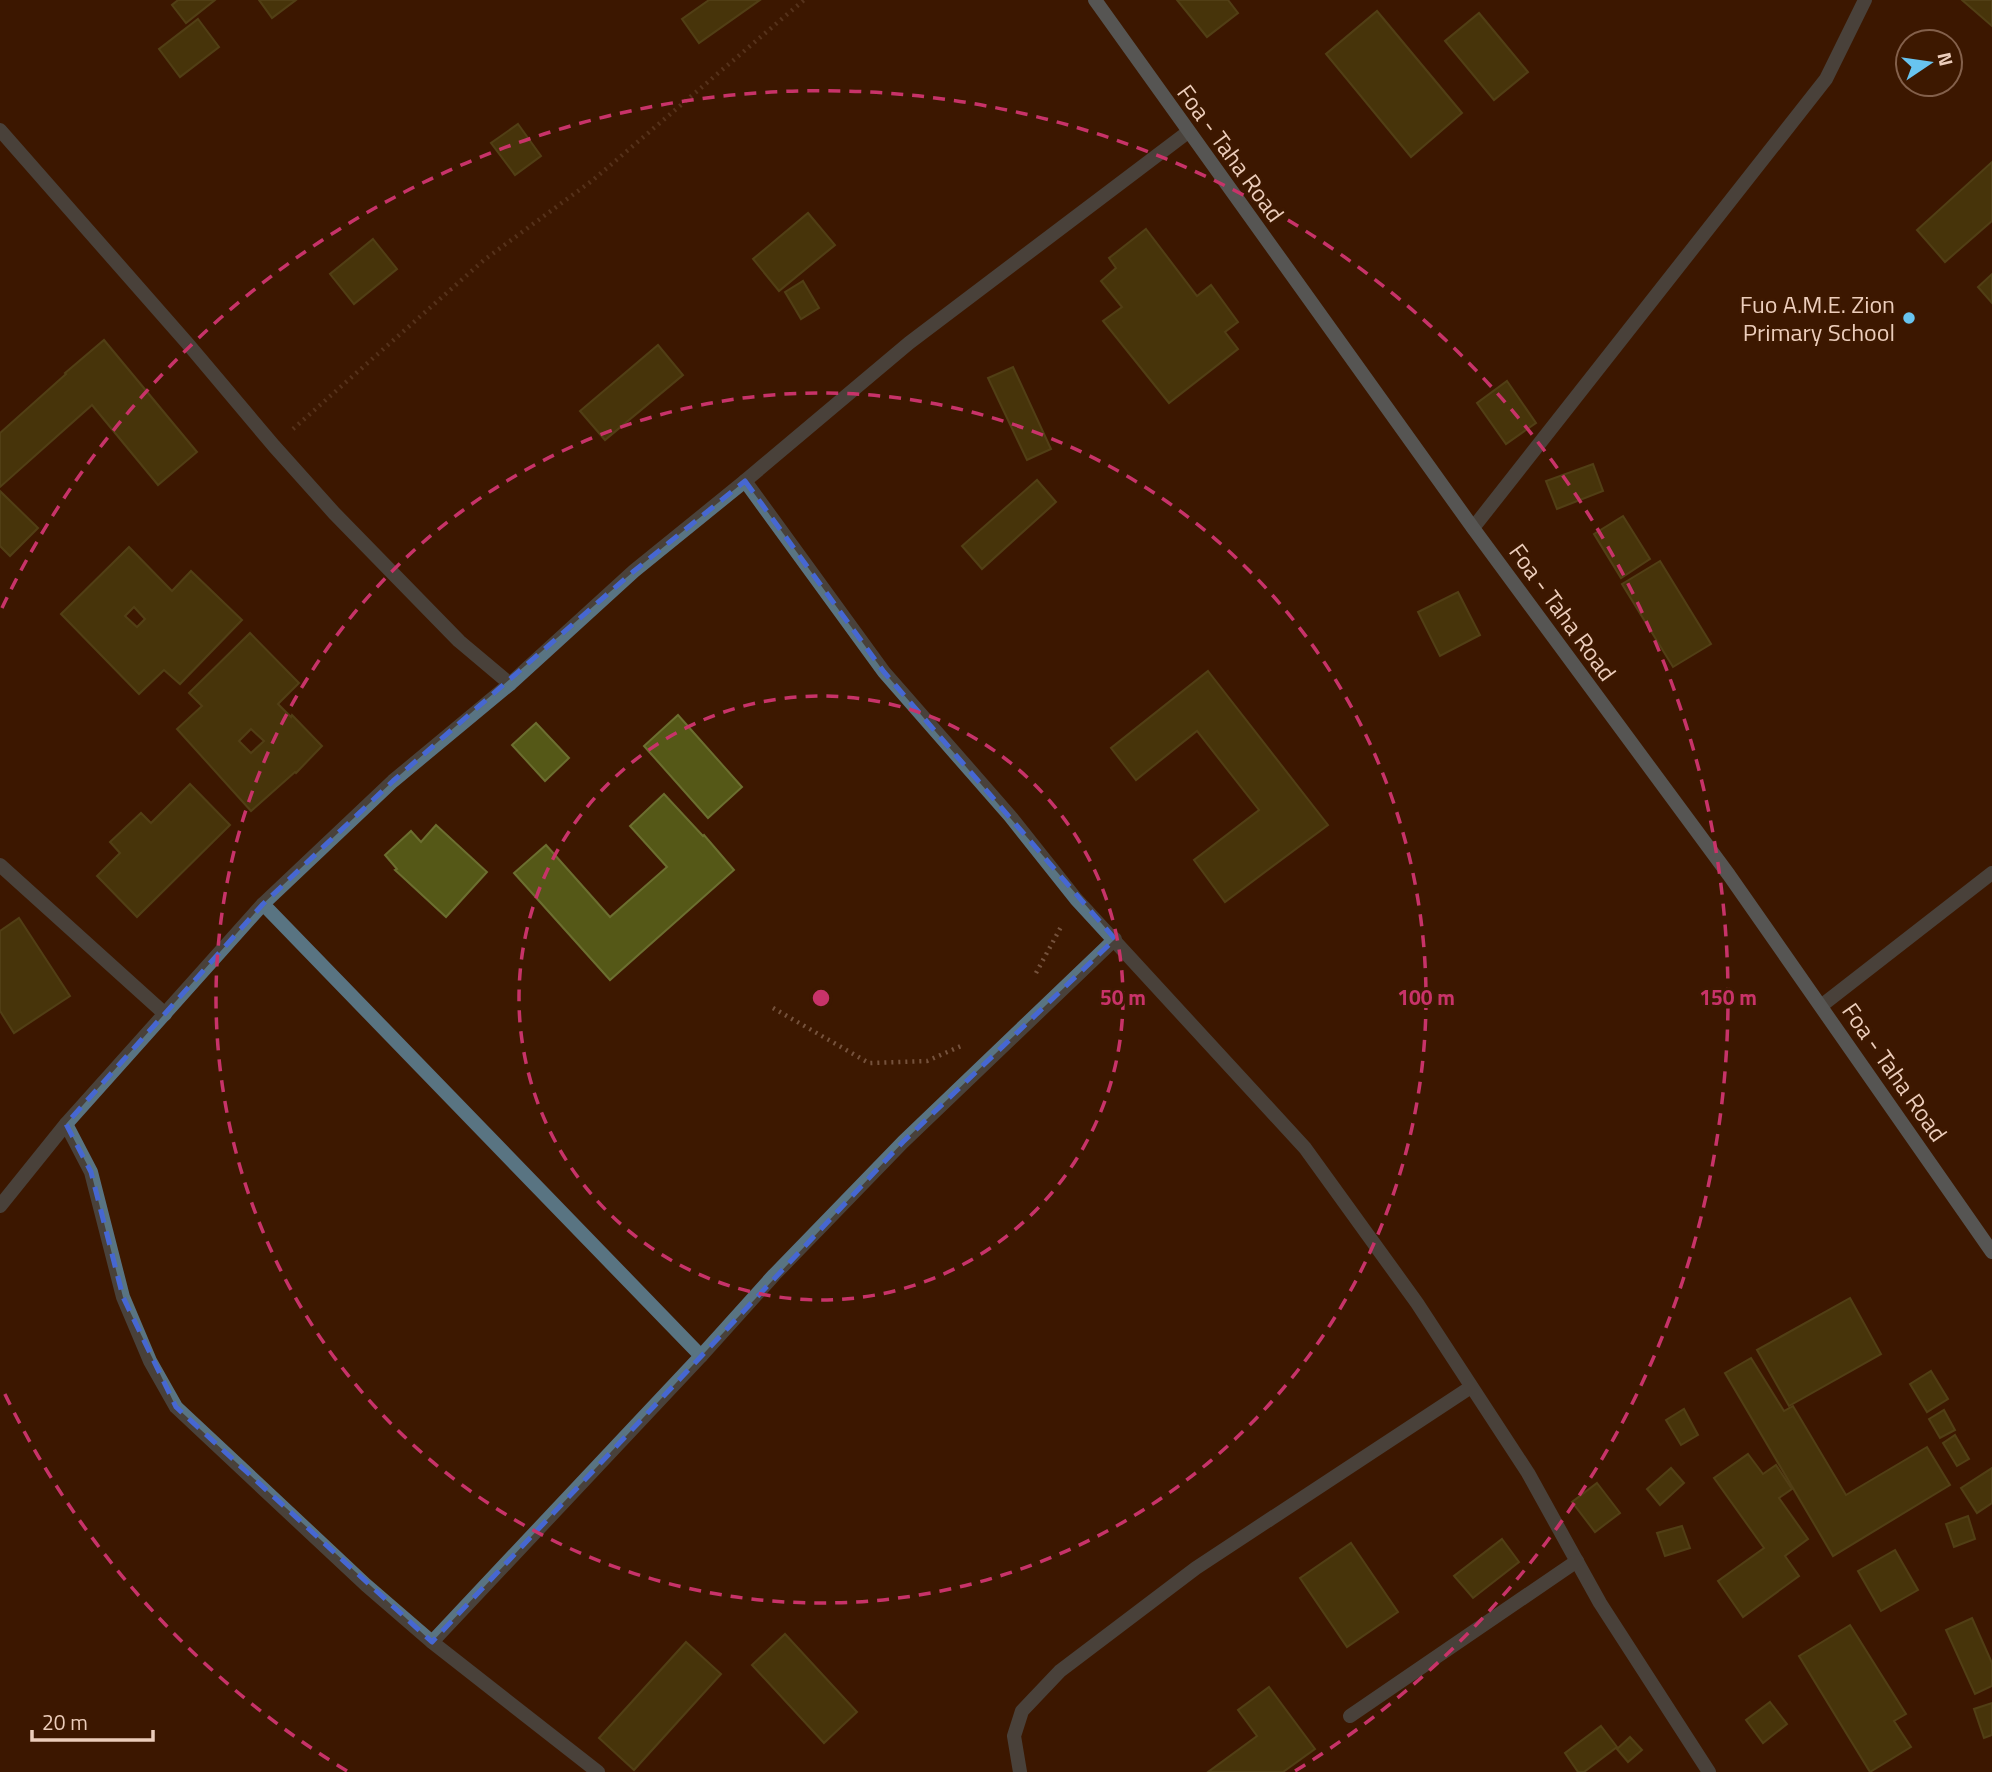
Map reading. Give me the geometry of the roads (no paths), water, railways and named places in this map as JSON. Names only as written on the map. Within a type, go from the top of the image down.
[{"type":"street","name":"Foa - Taha Road","points":[[1095,0],[1473,528],[1729,875],[1992,1252]]},
{"type":"street","points":[[1473,528],[1826,79],[1865,0]]},
{"type":"street","points":[[0,130],[334,513],[459,641],[510,684]]},
{"type":"street","points":[[0,1206],[66,1124],[263,904],[393,781],[510,684],[634,571],[909,343],[1188,132]]},
{"type":"street","points":[[745,481],[884,672],[1010,816],[1076,899],[1305,1148],[1417,1303],[1528,1473],[1600,1602],[1709,1772]]},
{"type":"street","points":[[0,865],[164,1014]]},
{"type":"street","points":[[1821,1006],[1992,873]]},
{"type":"street","points":[[263,904],[701,1356]]},
{"type":"street","points":[[432,1642],[774,1275],[902,1142],[1115,939]]},
{"type":"street","points":[[66,1124],[91,1172],[123,1297],[150,1361],[176,1407],[366,1585],[432,1642],[598,1772]]},
{"type":"street","points":[[1020,1772],[1014,1736],[1022,1711],[1060,1671],[1196,1568],[1471,1387]]},
{"type":"street","points":[[1350,1716],[1577,1561]]},
{"type":"place","name":"Fuo A.M.E. Zion Primary School","points":[[1909,318]]}]
